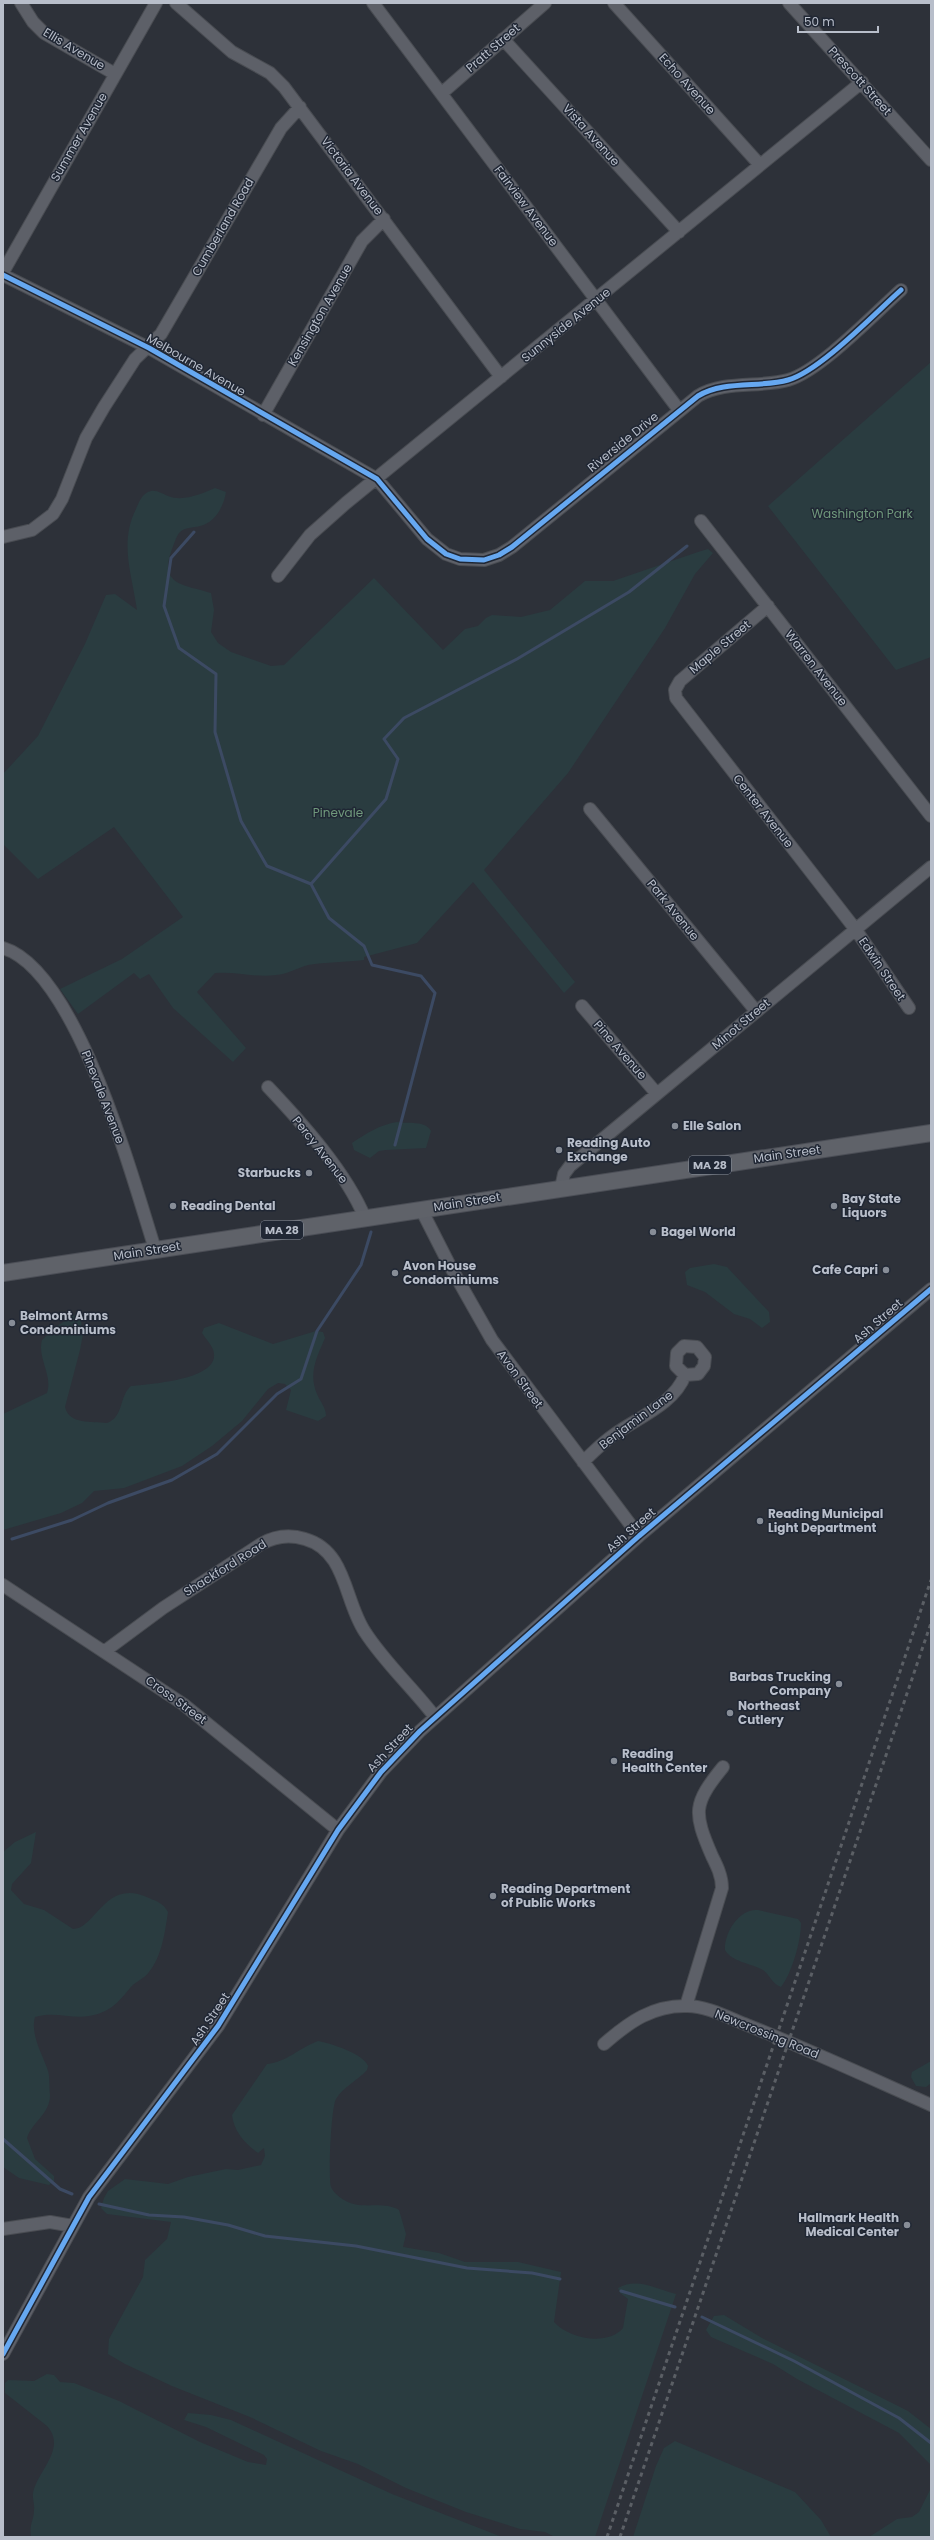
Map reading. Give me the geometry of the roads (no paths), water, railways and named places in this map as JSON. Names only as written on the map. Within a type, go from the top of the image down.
[{"type":"main road","name":"Main Street","points":[[3,1273],[931,1133]]},
{"type":"street","name":"Ellis Avenue","points":[[21,3],[33,22],[44,33],[115,74]]},
{"type":"street","name":"Summer Avenue","points":[[3,272],[156,3]]},
{"type":"street","name":"Victoria Avenue","points":[[176,3],[232,52],[274,76],[300,107],[501,377]]},
{"type":"street","name":"Fairview Avenue","points":[[373,3],[679,410]]},
{"type":"street","name":"Pratt Street","points":[[442,93],[545,3]]},
{"type":"street","name":"Echo Avenue","points":[[614,3],[760,165]]},
{"type":"street","name":"Prescott Street","points":[[789,3],[931,160]]},
{"type":"street","name":"Vista Avenue","points":[[503,39],[679,232]]},
{"type":"street","name":"Sunnyside Avenue","points":[[278,576],[310,535],[376,479],[862,82]]},
{"type":"street","name":"Cumberland Road","points":[[3,537],[32,530],[52,514],[60,502],[76,460],[101,412],[135,359],[149,348],[161,334],[283,125],[300,107]]},
{"type":"street","name":"Kensington Avenue","points":[[263,415],[362,241],[384,219]]},
{"type":"street","name":"Melbourne Avenue","points":[[3,275],[149,348],[376,479]]},
{"type":"street","name":"Riverside Drive","points":[[376,479],[439,549],[460,559],[484,560],[499,555],[679,410],[707,391],[776,382],[807,372],[901,290]]},
{"type":"street","name":"Warren Avenue","points":[[702,521],[931,816]]},
{"type":"street","name":"Maple Street","points":[[674,690],[680,680],[768,606]]},
{"type":"street","name":"Center Avenue","points":[[674,690],[678,702],[856,930]]},
{"type":"street","name":"Park Avenue","points":[[590,809],[756,1011]]},
{"type":"street","name":"Minot Street","points":[[561,1188],[564,1174],[570,1166],[931,867]]},
{"type":"street","name":"Edwin Street","points":[[856,930],[909,1008]]},
{"type":"street","name":"Pinevale Avenue","points":[[3,948],[20,956],[38,973],[60,1005],[86,1051],[105,1094],[156,1249]]},
{"type":"street","name":"Pine Avenue","points":[[582,1006],[657,1094]]},
{"type":"street","name":"Percy Avenue","points":[[268,1087],[305,1129],[342,1177],[356,1198],[365,1218]]},
{"type":"street","name":"Avon Street","points":[[421,1209],[449,1264],[492,1340],[639,1536]]},
{"type":"street","name":"Ash Street","points":[[5,2349],[72,2226],[112,2165],[222,2020],[338,1830],[381,1772],[435,1717],[639,1536],[931,1289]]},
{"type":"street","name":"Benjamin Lane","points":[[582,1462],[614,1435],[660,1405],[679,1386],[685,1375]]},
{"type":"street","name":"Shackford Road","points":[[105,1652],[163,1608],[260,1544],[278,1537],[300,1537],[313,1541],[329,1553],[340,1568],[354,1613],[365,1633],[435,1717]]},
{"type":"street","name":"Cross Street","points":[[3,1585],[183,1704],[338,1830]]},
{"type":"street","points":[[686,2006],[722,1888],[720,1872],[700,1828],[699,1808],[704,1792],[724,1767]]},
{"type":"street","name":"Newcrossing Road","points":[[604,2044],[627,2024],[640,2016],[659,2010],[686,2006],[711,2011],[815,2052],[931,2105]]},
{"type":"street","points":[[3,2229],[50,2222],[72,2226]]},
{"type":"waterway","points":[[194,532],[171,558],[164,606],[179,648],[216,674],[215,732],[241,821],[267,866],[311,884]]},
{"type":"waterway","points":[[395,1145],[435,993],[421,976],[372,965],[364,946],[329,918],[311,884],[386,799],[398,759],[384,739],[404,718],[517,659],[629,592],[687,546]]},
{"type":"waterway","points":[[12,1539],[72,1520],[108,1503],[172,1480],[217,1454],[277,1394],[301,1379],[317,1331],[361,1265],[371,1232]]},
{"type":"waterway","points":[[3,2139],[60,2189],[72,2194]]},
{"type":"waterway","points":[[99,2204],[149,2215],[184,2217],[228,2225],[265,2236],[356,2246],[467,2268],[532,2273],[560,2279]]},
{"type":"waterway","points":[[621,2291],[675,2307]]},
{"type":"waterway","points":[[702,2317],[794,2361],[899,2418],[931,2443]]},
{"type":"railway","points":[[607,2537],[931,1580]]},
{"type":"railway","points":[[620,2537],[931,1623]]},
{"type":"place","name":"Elle Salon","points":[[675,1126]]},
{"type":"place","name":"Reading Auto Exchange","points":[[559,1150]]},
{"type":"place","name":"Starbucks","points":[[309,1173]]},
{"type":"place","name":"Reading Dental","points":[[173,1206]]},
{"type":"place","name":"Bay State Liquors","points":[[834,1206]]},
{"type":"place","name":"Bagel World","points":[[653,1232]]},
{"type":"place","name":"Cafe Capri","points":[[886,1270]]},
{"type":"place","name":"Avon House Condominiums","points":[[395,1273]]},
{"type":"place","name":"Belmont Arms Condominiums","points":[[12,1323]]},
{"type":"place","name":"Reading Municipal Light Department","points":[[760,1521]]},
{"type":"place","name":"Barbas Trucking Company","points":[[839,1684]]},
{"type":"place","name":"Northeast Cutlery","points":[[730,1713]]},
{"type":"place","name":"Reading Health Center","points":[[614,1761]]},
{"type":"place","name":"Reading Department of Public Works","points":[[493,1896]]},
{"type":"place","name":"Hallmark Health Medical Center","points":[[907,2225]]},
{"type":"park label","name":"Washington Park","points":[[862,514]]},
{"type":"park label","name":"Pinevale","points":[[338,813]]}]
